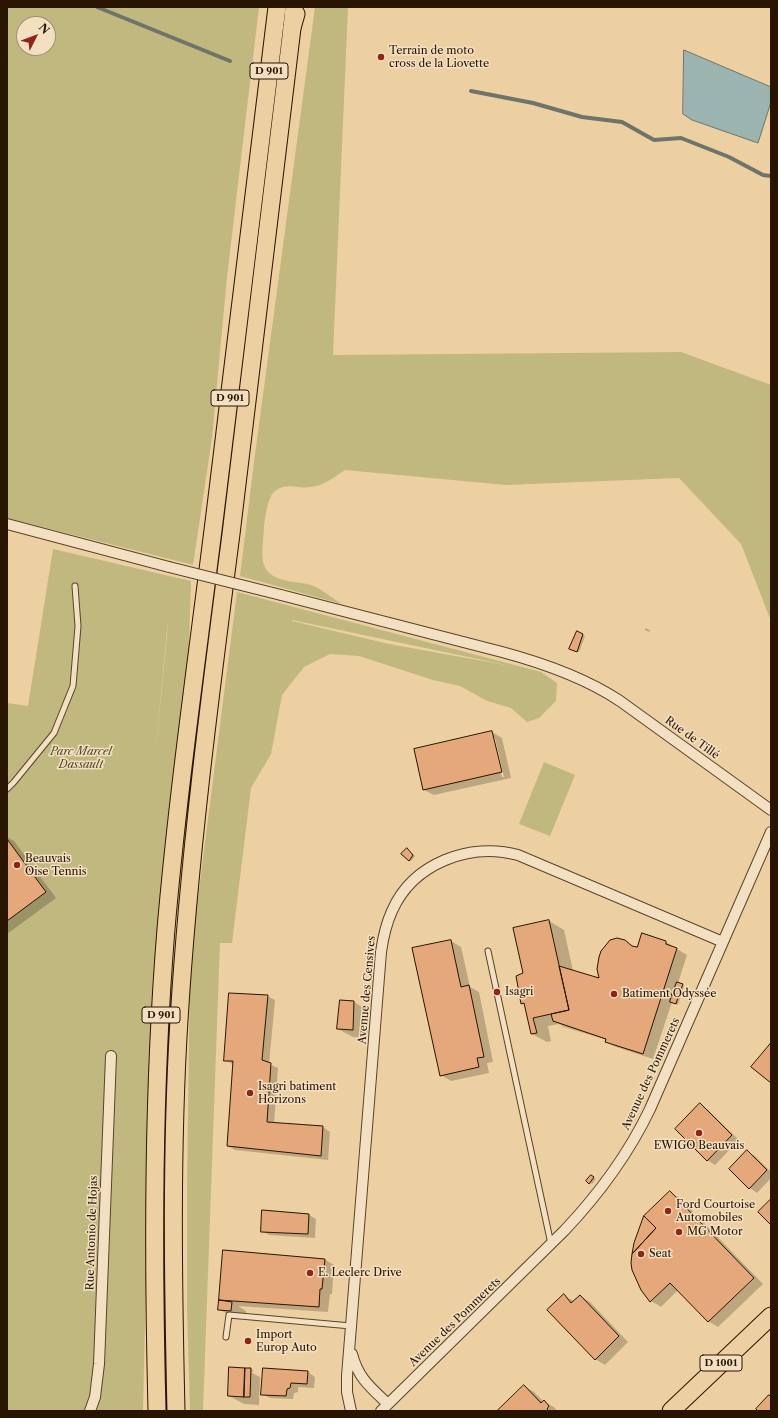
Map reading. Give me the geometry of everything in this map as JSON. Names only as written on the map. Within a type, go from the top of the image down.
[{"type":"main road","name":"D 901","points":[[157,1411],[154,1246],[160,1030],[166,930],[186,745],[218,497],[277,7]]},
{"type":"main road","name":"D 901","points":[[176,1411],[173,1217],[175,1113],[179,1020],[188,898],[194,829],[294,7]]},
{"type":"main road","points":[[292,28],[298,7]]},
{"type":"main road","points":[[173,1217],[182,1287],[187,1411]]},
{"type":"main road","name":"D 1001","points":[[671,1411],[771,1316]]},
{"type":"main road","name":"D 1001","points":[[683,1411],[771,1327]]},
{"type":"main road","points":[[153,1411],[156,1371]]},
{"type":"street","name":"Rue de Tillé","points":[[7,524],[518,656],[569,674],[598,688],[631,709],[771,810]]},
{"type":"street","name":"Avenue des Pommerets","points":[[385,1407],[551,1244],[606,1183],[638,1133],[650,1109],[771,832]]},
{"type":"street","name":"Avenue des Censives","points":[[351,1411],[347,1384],[381,952],[385,930],[392,909],[410,884],[432,867],[457,856],[489,851],[508,853],[526,858],[723,942]]},
{"type":"street","name":"Rue Antonio de Hojas","points":[[90,1411],[95,1397],[99,1364],[111,1056]]},
{"type":"street","name":"Avenue des Censives","points":[[350,1348],[354,1365],[362,1378],[385,1407]]},
{"type":"lane","points":[[7,789],[54,733],[73,686],[78,626],[75,586]]},
{"type":"lane","points":[[488,951],[551,1244]]},
{"type":"lane","points":[[226,1337],[229,1316],[352,1326]]},
{"type":"green space","points":[[7,7],[259,7],[227,277],[212,438],[193,565],[7,518]]},
{"type":"green space","points":[[315,7],[348,7],[333,355],[681,352],[771,385],[771,621],[741,544],[679,478],[506,485],[345,470],[329,481],[320,485],[305,487],[287,486],[279,488],[275,491],[270,498],[267,508],[262,549],[264,564],[267,570],[273,575],[281,579],[311,585],[342,604],[240,576]]},
{"type":"green space","name":"Parc Marcel Dassault","points":[[53,549],[191,581],[189,646],[153,976],[143,1411],[7,1411],[7,703],[28,706]],"holes":[[[168,620],[167,636],[156,748]]]},
{"type":"green space","points":[[237,592],[541,672],[557,683],[556,701],[539,718],[527,722],[511,708],[487,701],[460,686],[433,680],[359,656],[330,654],[304,667],[282,695],[271,754],[251,788],[232,943],[220,943],[203,1411],[190,1411],[187,1306],[187,1186],[190,960]],"holes":[[[292,620],[511,666],[389,644]]]},
{"type":"green space","points":[[544,762],[575,775],[550,836],[519,824]]},
{"type":"water","points":[[684,50],[771,87],[771,102],[758,143],[692,120],[683,114]]},
{"type":"building","points":[[577,631],[583,634],[577,652],[569,649]]},
{"type":"building","points":[[492,731],[502,772],[423,790],[414,749]]},
{"type":"building","name":"Beauvais Oise Tennis","points":[[7,839],[46,892],[7,921]]},
{"type":"building","points":[[407,848],[413,855],[409,861],[401,854]]},
{"type":"building","points":[[549,920],[569,1010],[533,1018],[537,1033],[531,1034],[524,1003],[521,1004],[516,976],[523,973],[513,928]]},
{"type":"building","name":"Batiment Odyssée","points":[[642,933],[666,941],[666,944],[677,948],[643,1054],[605,1042],[606,1039],[553,1021],[551,1014],[569,1010],[559,966],[599,978],[597,969],[599,957],[601,951],[610,940],[617,938],[625,940],[632,946],[637,947]]},
{"type":"building","points":[[451,940],[461,987],[469,985],[484,1057],[477,1058],[479,1067],[440,1076],[412,948]]},
{"type":"building","points":[[677,982],[683,984],[678,997],[672,995]]},
{"type":"building","name":"Isagri batiment Horizons","points":[[229,993],[268,995],[262,1060],[271,1063],[267,1122],[323,1126],[321,1156],[227,1146],[233,1061],[224,1061]]},
{"type":"building","points":[[672,995],[678,997],[676,1004],[670,1002]]},
{"type":"building","points":[[340,1000],[354,1001],[353,1030],[337,1029]]},
{"type":"building","points":[[771,1043],[771,1083],[751,1067]]},
{"type":"building","points":[[700,1103],[732,1135],[707,1161],[675,1129]]},
{"type":"building","points":[[747,1150],[767,1170],[749,1189],[729,1169]]},
{"type":"building","points":[[591,1175],[594,1177],[589,1184],[586,1181]]},
{"type":"building","points":[[670,1191],[754,1278],[708,1322],[670,1283],[650,1302],[641,1290],[632,1270],[632,1254],[656,1228],[644,1216]]},
{"type":"building","points":[[771,1199],[771,1225],[758,1212]]},
{"type":"building","points":[[262,1210],[309,1214],[308,1234],[261,1232]]},
{"type":"building","points":[[644,1216],[656,1228],[632,1254],[634,1243]]},
{"type":"building","points":[[223,1250],[325,1259],[322,1289],[320,1289],[319,1307],[219,1300]]},
{"type":"building","points":[[564,1294],[571,1303],[580,1295],[619,1336],[595,1360],[547,1310]]},
{"type":"building","points":[[219,1300],[232,1302],[231,1311],[218,1310]]},
{"type":"building","points":[[229,1367],[245,1368],[244,1397],[228,1396]]},
{"type":"building","points":[[245,1368],[251,1368],[250,1397],[244,1397]]},
{"type":"building","points":[[263,1368],[308,1371],[307,1384],[291,1383],[290,1388],[287,1389],[286,1396],[261,1395]]},
{"type":"building","points":[[524,1385],[541,1403],[544,1400],[549,1406],[547,1409],[549,1411],[497,1411]]},
{"type":"building","points":[[769,1395],[771,1397],[771,1411],[758,1411],[756,1409]]},
{"type":"waterway","points":[[97,7],[230,61]]},
{"type":"waterway","points":[[471,91],[533,103],[582,117],[622,122],[654,140],[681,138],[729,157],[763,175],[771,176]]},
{"type":"place","name":"Terrain de moto cross de la Liovette","points":[[381,57]]},
{"type":"place","name":"Beauvais Oise Tennis","points":[[17,865]]},
{"type":"place","name":"Isagri","points":[[497,992]]},
{"type":"place","name":"Batiment Odyssée","points":[[614,994]]},
{"type":"place","name":"Isagri batiment Horizons","points":[[250,1093]]},
{"type":"place","name":"EWIGO Beauvais","points":[[699,1133]]},
{"type":"place","name":"Ford Courtoise Automobiles","points":[[668,1211]]},
{"type":"place","name":"MG Motor","points":[[679,1232]]},
{"type":"place","name":"Seat","points":[[641,1254]]},
{"type":"place","name":"E. Leclerc Drive","points":[[310,1273]]},
{"type":"place","name":"Import Europ Auto","points":[[248,1341]]}]
